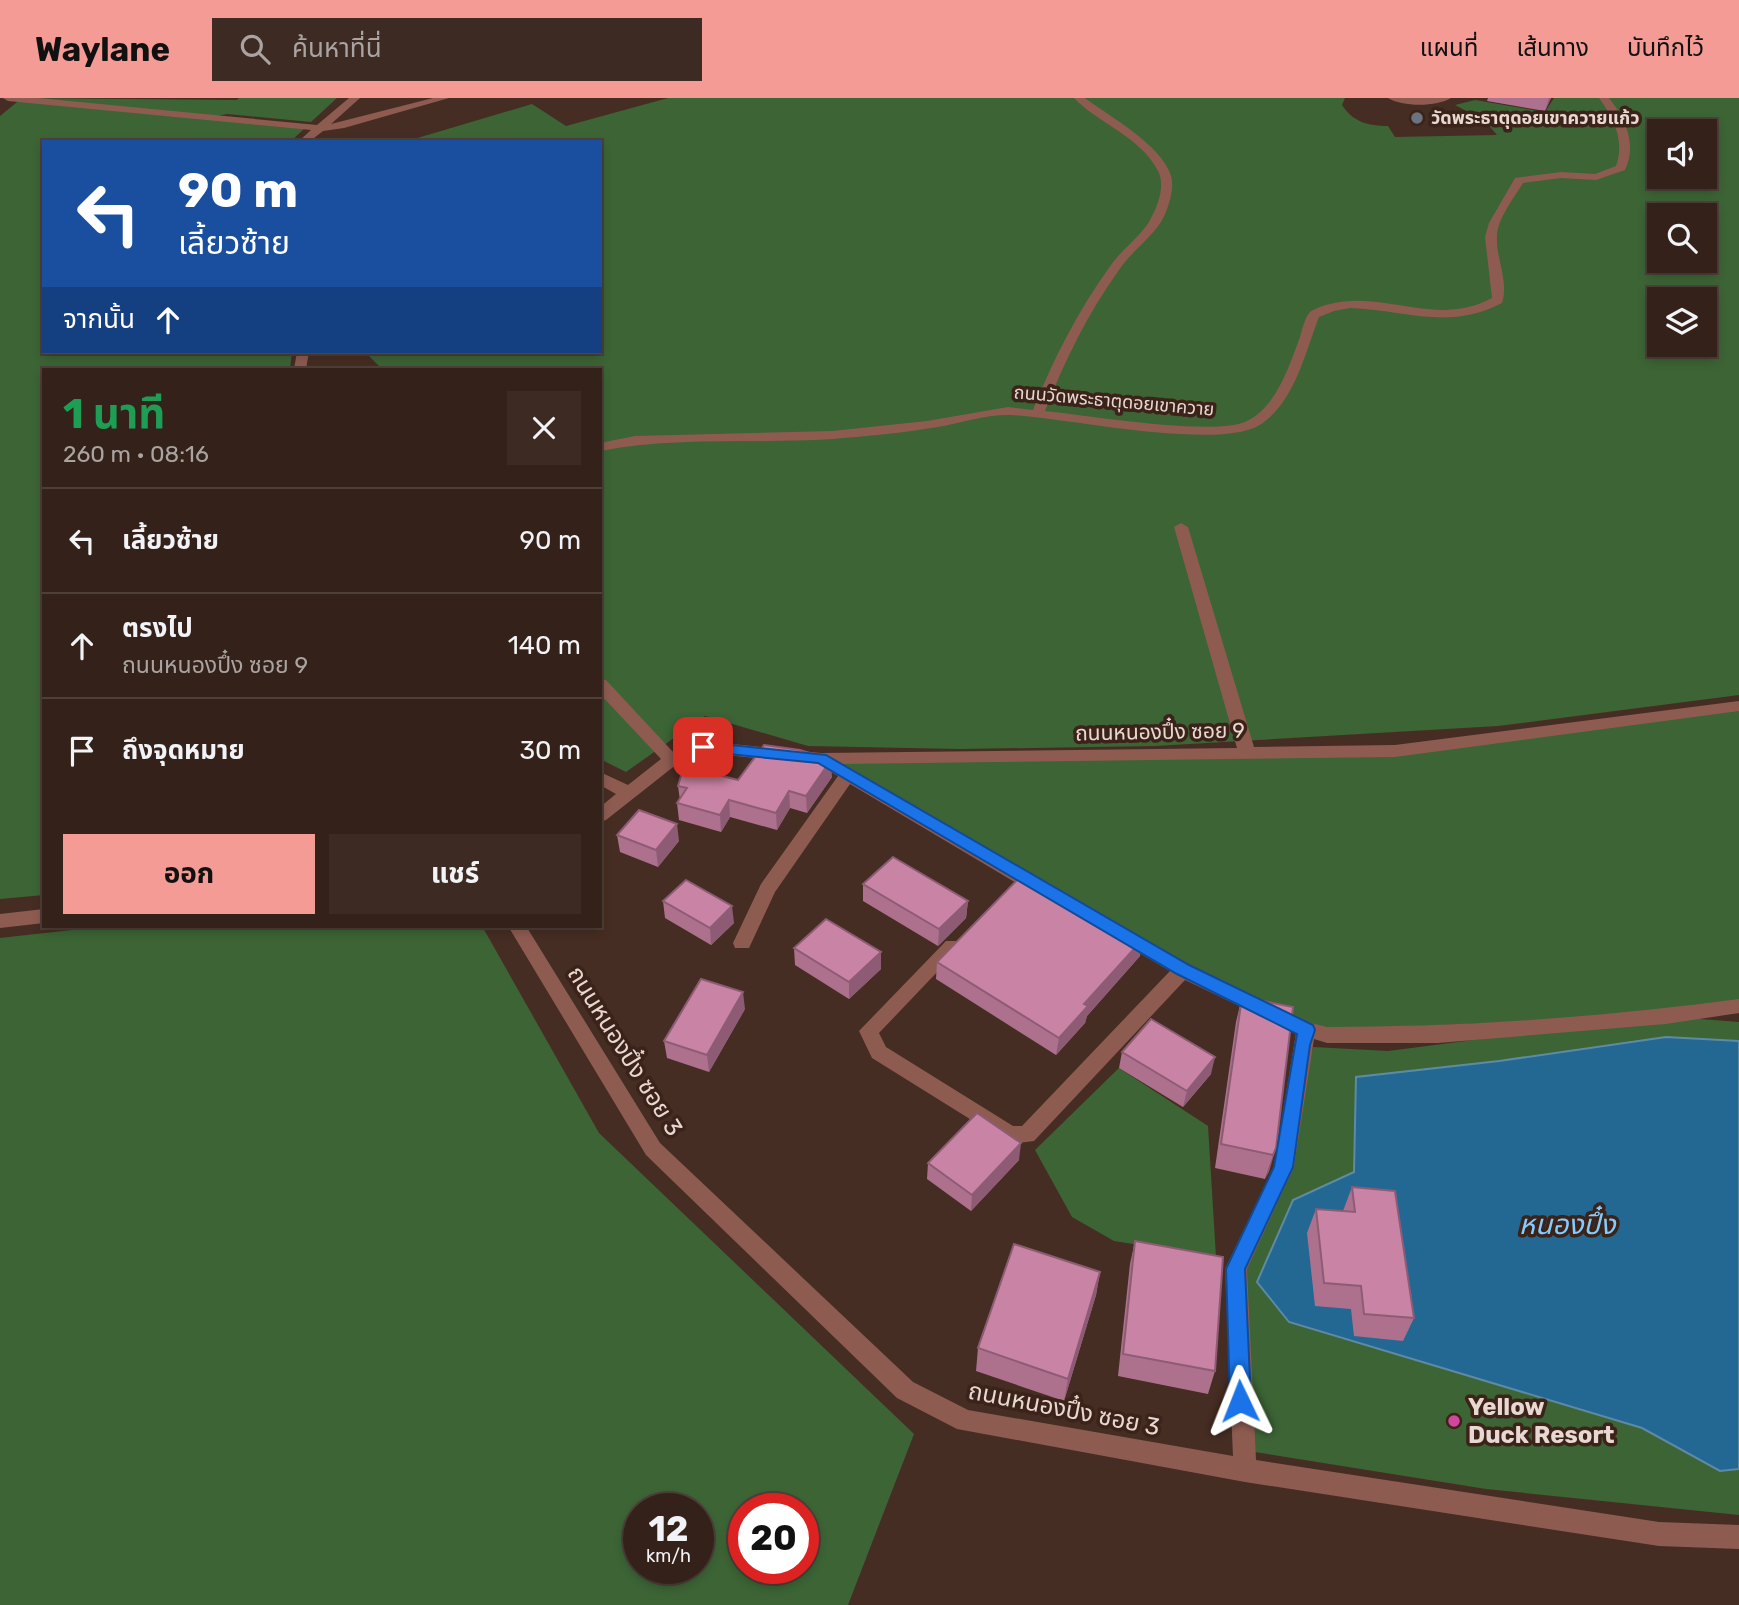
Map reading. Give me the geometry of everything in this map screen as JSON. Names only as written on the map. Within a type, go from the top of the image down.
[{"type":"street","points":[[8,98],[317,128],[340,126],[444,98]]},
{"type":"street","points":[[305,140],[355,98]]},
{"type":"street","points":[[1038,413],[1056,372],[1097,295],[1128,249],[1155,222],[1164,198],[1166,176],[1149,150],[1079,98]]},
{"type":"street","points":[[1393,98],[1414,101],[1446,98]]},
{"type":"street","name":"ถนนวัดพระธาตุดอยเขาควาย","points":[[602,447],[635,440],[832,435],[927,425],[1008,411],[1186,430],[1249,425],[1267,415],[1280,396],[1314,315],[1324,308],[1347,304],[1446,314],[1473,312],[1498,300],[1491,237],[1495,223],[1518,180],[1561,175],[1596,177],[1621,168],[1627,156],[1621,127],[1604,98]]},
{"type":"street","points":[[1181,527],[1247,753]]},
{"type":"street","points":[[602,686],[671,760]]},
{"type":"street","name":"ถนนหนองปึ๋ง ซอย 9","points":[[602,814],[671,760],[703,747],[821,759],[1395,751],[1739,706]]},
{"type":"street","points":[[821,759],[1016,882],[1056,897]]},
{"type":"street","points":[[742,943],[767,889],[848,775]]},
{"type":"street","points":[[602,779],[628,793]]},
{"type":"street","points":[[0,921],[42,916]]},
{"type":"street","points":[[1102,923],[1183,970],[1307,1030],[1327,1035],[1438,1035],[1666,1016],[1739,1006]]},
{"type":"street","name":"ถนนหนองปึ๋ง ซอย 3","points":[[518,928],[653,1149],[905,1390],[965,1421],[1245,1470],[1659,1534],[1739,1537]]},
{"type":"street","points":[[964,935],[869,1031],[879,1052],[1010,1135],[1027,1135],[1183,970]]},
{"type":"street","points":[[1245,1470],[1236,1269],[1284,1167],[1301,1045],[1307,1030]]},
{"type":"green space","points":[[22,98],[337,98],[311,122],[227,114],[207,118],[305,128],[292,140],[42,140],[42,354],[292,354],[290,368],[42,368],[42,895],[0,899],[0,116]]},
{"type":"green space","points":[[668,98],[1345,98],[1342,105],[1356,119],[1368,124],[1388,126],[1395,137],[1497,135],[1485,121],[1455,105],[1475,100],[1545,112],[1554,98],[1739,98],[1739,695],[1498,726],[1155,746],[960,749],[808,746],[705,716],[626,772],[602,760],[602,368],[381,368],[367,354],[602,354],[602,140],[411,140],[532,104],[566,126]]},
{"type":"green space","points":[[1739,706],[1739,1013],[1675,1017],[1739,1022],[1739,1515],[1486,1489],[1242,1450],[1236,1269],[1284,1167],[1313,1047],[1388,1051],[1653,1017],[1307,1030],[821,759],[1395,751]]},
{"type":"green space","points":[[90,928],[483,928],[599,1133],[914,1434],[848,1605],[0,1605],[0,938]]},
{"type":"green space","points":[[1119,1068],[1208,1126],[1216,1257],[1114,1241],[1072,1217],[1035,1150]]},
{"type":"water","name":"หนองปึ๋ง","points":[[1666,1037],[1739,1041],[1739,1469],[1720,1471],[1642,1428],[1289,1322],[1257,1282],[1293,1200],[1354,1172],[1356,1077],[1499,1061]]},
{"type":"building","points":[[764,745],[800,750],[831,760],[806,796],[789,791],[776,813],[729,800],[720,815],[677,803],[687,788],[678,786],[684,766],[738,780]]},
{"type":"building","points":[[639,810],[677,824],[656,850],[617,835]]},
{"type":"building","points":[[893,857],[968,901],[939,929],[863,884]]},
{"type":"building","points":[[1026,871],[1143,939],[1084,1004],[1088,1006],[1059,1038],[937,962]]},
{"type":"building","points":[[686,880],[732,906],[710,928],[663,901]]},
{"type":"building","points":[[826,919],[881,952],[849,982],[794,948]]},
{"type":"building","points":[[701,979],[743,992],[707,1055],[664,1041]]},
{"type":"building","points":[[1242,997],[1293,1007],[1273,1155],[1221,1144]]},
{"type":"building","points":[[1151,1019],[1215,1057],[1187,1091],[1122,1052]]},
{"type":"building","points":[[977,1113],[1021,1143],[972,1195],[928,1163]]},
{"type":"building","points":[[1352,1187],[1395,1191],[1414,1318],[1364,1314],[1361,1286],[1324,1283],[1316,1209],[1355,1212]]},
{"type":"building","points":[[1135,1241],[1223,1257],[1215,1371],[1123,1354]]},
{"type":"building","points":[[1014,1244],[1100,1272],[1068,1379],[978,1348]]},
{"type":"place","name":"วัดพระธาตุดอยเขาควายแก้ว","points":[[1417,118]]},
{"type":"place","name":"Yellow Duck Resort","points":[[1454,1421]]},
{"type":"route","points":[[703,747],[821,759],[1183,970],[1307,1030],[1301,1045],[1284,1167],[1236,1269],[1240,1401]]}]
